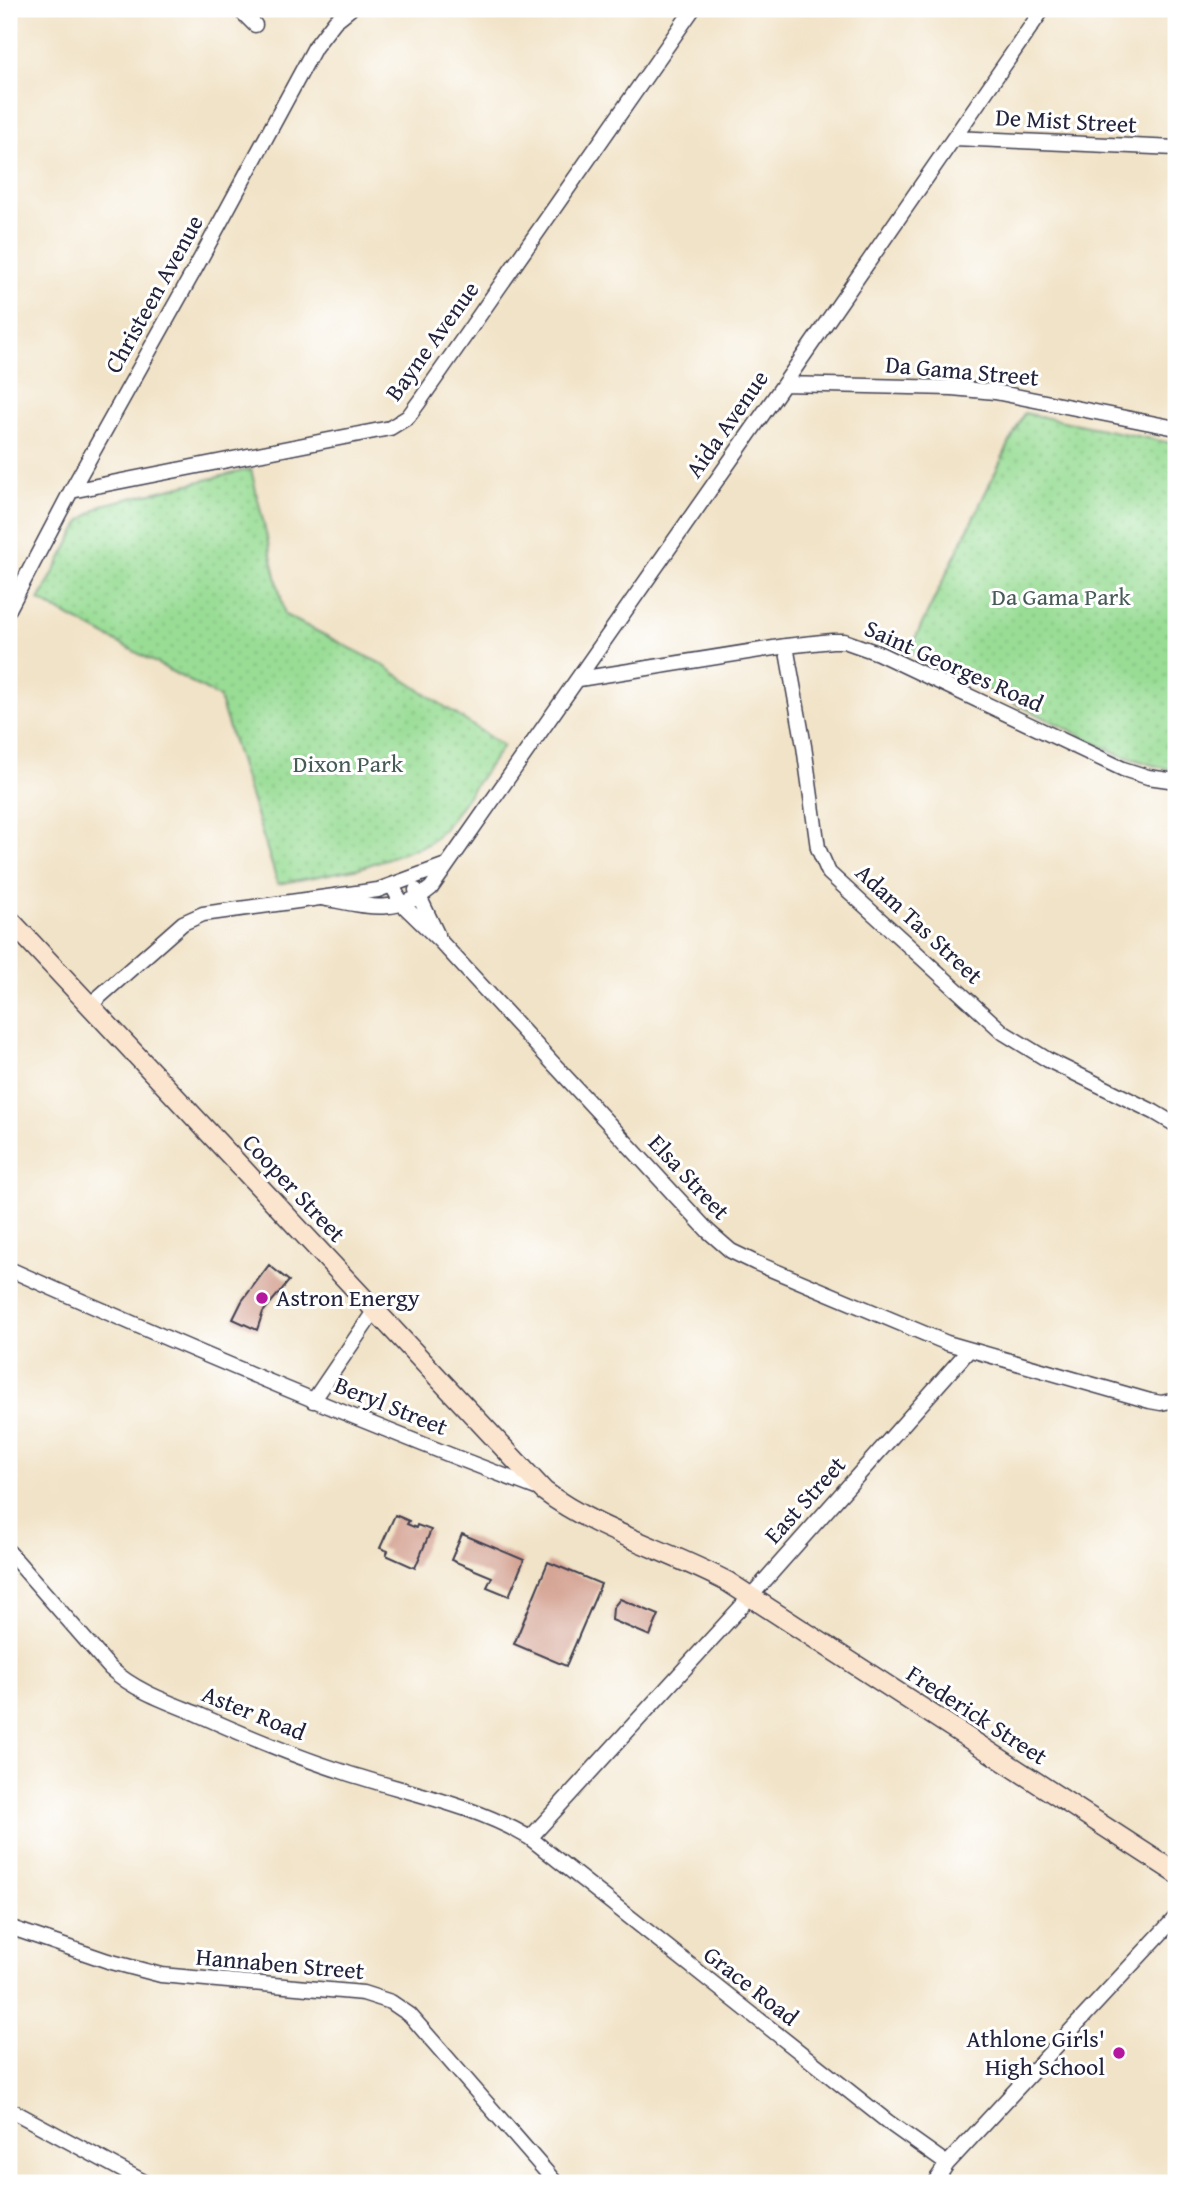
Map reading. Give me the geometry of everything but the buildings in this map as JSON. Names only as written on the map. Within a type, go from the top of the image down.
[{"type":"main road","name":"Cooper Street","points":[[9,919],[544,1491]]},
{"type":"main road","name":"Beryl Street","points":[[544,1491],[579,1513],[694,1563],[751,1596]]},
{"type":"main road","name":"Frederick Street","points":[[751,1596],[1176,1873]]},
{"type":"street","points":[[239,9],[255,24]]},
{"type":"street","name":"Christeen Avenue","points":[[9,609],[315,47],[335,21],[350,9]]},
{"type":"street","name":"Bayne Avenue","points":[[71,491],[390,428],[401,423],[419,402],[693,9]]},
{"type":"street","name":"Aida Avenue","points":[[322,898],[377,907],[403,905],[421,897],[431,888],[1044,9]]},
{"type":"street","name":"De Mist Street","points":[[954,138],[1176,148]]},
{"type":"street","name":"Da Gama Street","points":[[784,384],[952,388],[995,392],[1176,428]]},
{"type":"street","name":"Saint Georges Road","points":[[579,679],[786,646],[844,641],[862,646],[1124,769],[1148,777],[1176,781]]},
{"type":"street","name":"Adam Tas Street","points":[[786,646],[804,746],[818,848],[829,873],[1004,1034],[1048,1060],[1176,1125]]},
{"type":"street","name":"Aida Avenue","points":[[90,1005],[183,923],[203,914],[392,886],[446,865]]},
{"type":"street","name":"Elsa Street","points":[[409,878],[421,897],[441,942]]},
{"type":"street","name":"Elsa Street","points":[[392,886],[403,905],[441,942],[723,1245],[769,1268],[969,1350]]},
{"type":"street","name":"Beryl Street","points":[[9,1269],[153,1335],[544,1491]]},
{"type":"street","points":[[313,1401],[376,1310]]},
{"type":"street","points":[[969,1350],[1150,1401],[1176,1400]]},
{"type":"street","name":"East Street","points":[[530,1838],[751,1596],[969,1350]]},
{"type":"street","name":"Aster Road","points":[[9,1552],[110,1668],[144,1691],[251,1739],[344,1772],[454,1805],[499,1821],[530,1838]]},
{"type":"street","name":"Grace Road","points":[[530,1838],[888,2122],[947,2164]]},
{"type":"street","points":[[934,2183],[947,2164],[1176,1917]]},
{"type":"street","name":"Hannaben Street","points":[[9,1927],[108,1961],[161,1975],[363,1993],[391,2002],[410,2015],[556,2183]]},
{"type":"street","points":[[9,2109],[146,2183]]},
{"type":"green space","name":"Da Gama Park","points":[[1024,413],[1176,444],[1176,770],[1120,755],[909,651]]},
{"type":"green space","name":"Dixon Park","points":[[251,469],[285,615],[380,663],[503,746],[444,829],[428,844],[360,868],[278,884],[219,697],[39,600],[81,521],[102,505]]},
{"type":"place","name":"Astron Energy","points":[[262,1298]]},
{"type":"place","name":"Athlone Girls' High School","points":[[1119,2053]]}]
